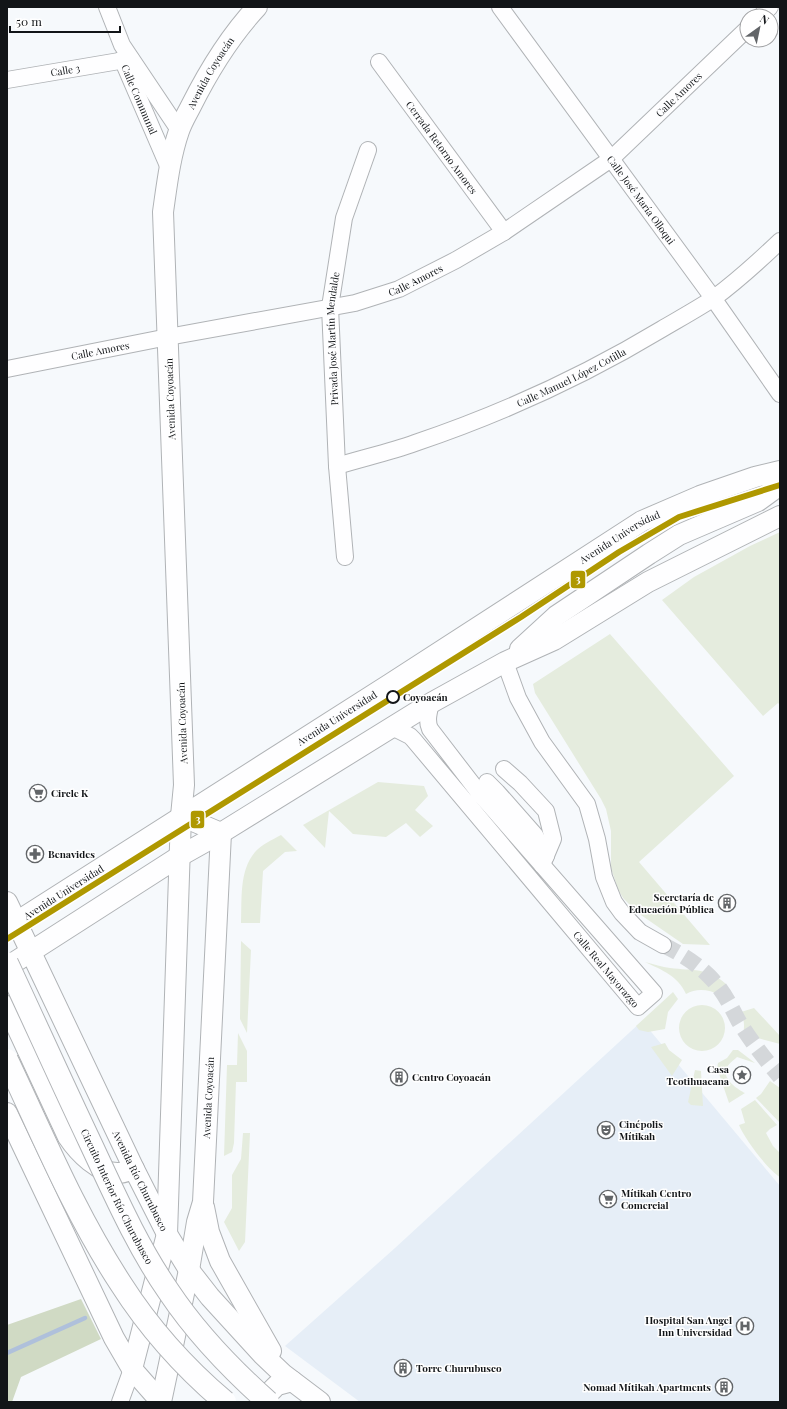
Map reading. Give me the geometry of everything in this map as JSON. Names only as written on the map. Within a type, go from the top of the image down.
[{"type":"highway","name":"Circuito Interior Río Churubusco","points":[[7,964],[109,1184],[151,1264],[188,1319],[236,1373],[268,1402]]},
{"type":"highway","points":[[7,1060],[76,1207],[121,1285],[164,1341],[198,1378],[224,1402]]},
{"type":"main road","name":"Avenida Coyoacán","points":[[132,1369],[167,1234],[181,816],[184,785],[163,212],[169,168],[179,130],[197,94],[223,50],[245,20],[257,7]]},
{"type":"main road","name":"Avenida Universidad","points":[[12,924],[384,688],[642,521],[700,496],[755,477],[780,471]]},
{"type":"main road","points":[[505,662],[556,616],[649,554],[679,535],[758,501],[780,485]]},
{"type":"main road","points":[[7,967],[180,856],[221,833],[432,702],[505,662],[554,640],[648,582],[780,516]]},
{"type":"main road","points":[[181,816],[221,833]]},
{"type":"main road","name":"Avenida Coyoacán","points":[[161,1402],[189,1270],[197,1222],[203,1202],[221,833]]},
{"type":"main road","name":"Avenida Río Churubusco","points":[[7,902],[12,924],[31,951],[134,1169],[167,1234],[189,1270],[210,1297],[263,1355],[320,1402]]},
{"type":"main road","points":[[7,1006],[68,1137],[76,1148],[91,1162],[105,1169],[118,1173],[134,1169]]},
{"type":"main road","points":[[7,1113],[114,1338],[132,1369],[161,1402]]},
{"type":"main road","points":[[203,1202],[209,1232],[220,1261],[288,1377],[277,1385],[260,1402]]},
{"type":"street","points":[[106,7],[125,55],[179,130]]},
{"type":"street","name":"Calle José María Olloqui","points":[[500,7],[713,298],[780,394]]},
{"type":"street","name":"Calle Amores","points":[[7,369],[168,337],[330,308],[370,299],[400,289],[456,260],[504,232],[611,159],[739,37]]},
{"type":"street","name":"Calle 3","points":[[7,80],[125,55]]},
{"type":"street","name":"Calle Communal","points":[[125,55],[169,168]]},
{"type":"street","name":"Cerrada Retorno Amores","points":[[379,62],[504,232]]},
{"type":"street","name":"Privada José Martín Mendalde","points":[[345,557],[337,466],[330,308],[344,218],[368,150]]},
{"type":"street","name":"Calle Manuel López Cotilla","points":[[337,466],[414,444],[469,424],[525,401],[578,376],[627,350],[713,298],[749,269],[780,241]]},
{"type":"street","points":[[505,662],[518,698],[542,742],[586,804],[597,839],[604,878],[614,902],[640,932],[663,945]]},
{"type":"street","name":"Calle Real Mayorazgo","points":[[392,727],[410,736],[478,793],[544,861],[654,993],[638,1007],[478,793],[430,729],[427,724],[432,702]]},
{"type":"street","points":[[504,770],[520,783],[546,811],[553,839],[544,861]]},
{"type":"street","points":[[120,1402],[132,1369]]},
{"type":"shaded area","points":[[780,532],[780,705],[778,703],[763,716],[662,600],[694,577],[750,546]]},
{"type":"shaded area","points":[[610,634],[734,776],[639,862],[710,945],[683,944],[638,913],[623,898],[618,889],[611,868],[611,831],[606,809],[535,693],[533,684]]},
{"type":"shaded area","points":[[378,782],[424,786],[428,796],[415,810],[433,826],[420,837],[406,823],[386,837],[353,834],[329,811],[325,848],[303,825]]},
{"type":"shaded area","points":[[281,835],[297,851],[285,852],[263,871],[260,923],[241,923],[242,886],[246,868],[255,852],[267,842]]},
{"type":"shaded area","points":[[241,941],[251,950],[247,1033],[240,1019]]},
{"type":"shaded area","points":[[645,962],[667,968],[706,972],[726,984],[719,995],[711,991],[702,990],[686,994],[679,983],[669,974]]},
{"type":"shaded area","points":[[673,992],[678,999],[668,1012],[665,1029],[648,1032],[639,1030],[636,1026]]},
{"type":"shaded area","points":[[697,1005],[707,1005],[715,1009],[721,1015],[725,1023],[725,1033],[721,1041],[715,1047],[707,1051],[697,1051],[689,1047],[683,1041],[679,1033],[679,1023],[683,1015],[689,1009]]},
{"type":"shaded area","points":[[754,1008],[780,1036],[780,1044],[743,1034],[744,1023],[741,1012]]},
{"type":"shaded area","points":[[642,1021],[780,1186],[780,1402],[360,1402],[285,1346],[395,1248]]},
{"type":"shaded area","points":[[238,1033],[247,1051],[247,1082],[236,1082],[234,1143],[232,1152],[224,1156],[227,1065],[237,1065]]},
{"type":"shaded area","points":[[665,1043],[669,1050],[682,1060],[672,1076],[651,1047]]},
{"type":"shaded area","points":[[733,1050],[738,1050],[755,1063],[737,1057],[727,1067],[726,1073],[729,1080],[735,1087],[745,1093],[729,1103],[717,1068],[718,1063],[727,1058]]},
{"type":"shaded area","points":[[695,1070],[701,1071],[703,1106],[691,1105],[688,1102]]},
{"type":"shaded area","points":[[770,1081],[780,1088],[780,1123],[756,1098],[761,1094]]},
{"type":"shaded area","points":[[755,1100],[777,1125],[766,1133],[773,1146],[780,1153],[780,1177],[769,1168],[757,1153],[739,1125],[745,1123],[741,1109]]},
{"type":"shaded area","points":[[243,1133],[250,1133],[245,1242],[239,1251],[224,1222],[232,1208],[232,1175],[241,1159]]},
{"type":"green space","points":[[81,1299],[101,1339],[21,1377],[12,1402],[7,1402],[7,1325]]},
{"type":"waterway","points":[[7,1353],[85,1318]]},
{"type":"tunnel","points":[[663,945],[682,955],[704,971],[714,981],[748,1035],[780,1077]]},
{"type":"metro line","name":"3","points":[[7,939],[521,617],[619,552],[679,517],[780,485]]},
{"type":"place","name":"Coyoacán","points":[[393,697]]},
{"type":"place","name":"Circle K","points":[[38,793]]},
{"type":"place","name":"Benavides","points":[[35,854]]},
{"type":"place","name":"Secretaría de Educación Pública","points":[[727,903]]},
{"type":"place","name":"Casa Teotihuacana","points":[[742,1075]]},
{"type":"place","name":"Centro Coyoacán","points":[[399,1077]]},
{"type":"place","name":"Cinépolis Mítikah","points":[[606,1130]]},
{"type":"place","name":"Mítikah Centro Comercial","points":[[608,1199]]},
{"type":"place","name":"Hospital San Angel Inn Universidad","points":[[745,1326]]},
{"type":"place","name":"Torre Churubusco","points":[[403,1368]]},
{"type":"place","name":"Nomad Mítikah Apartments","points":[[724,1387]]}]
